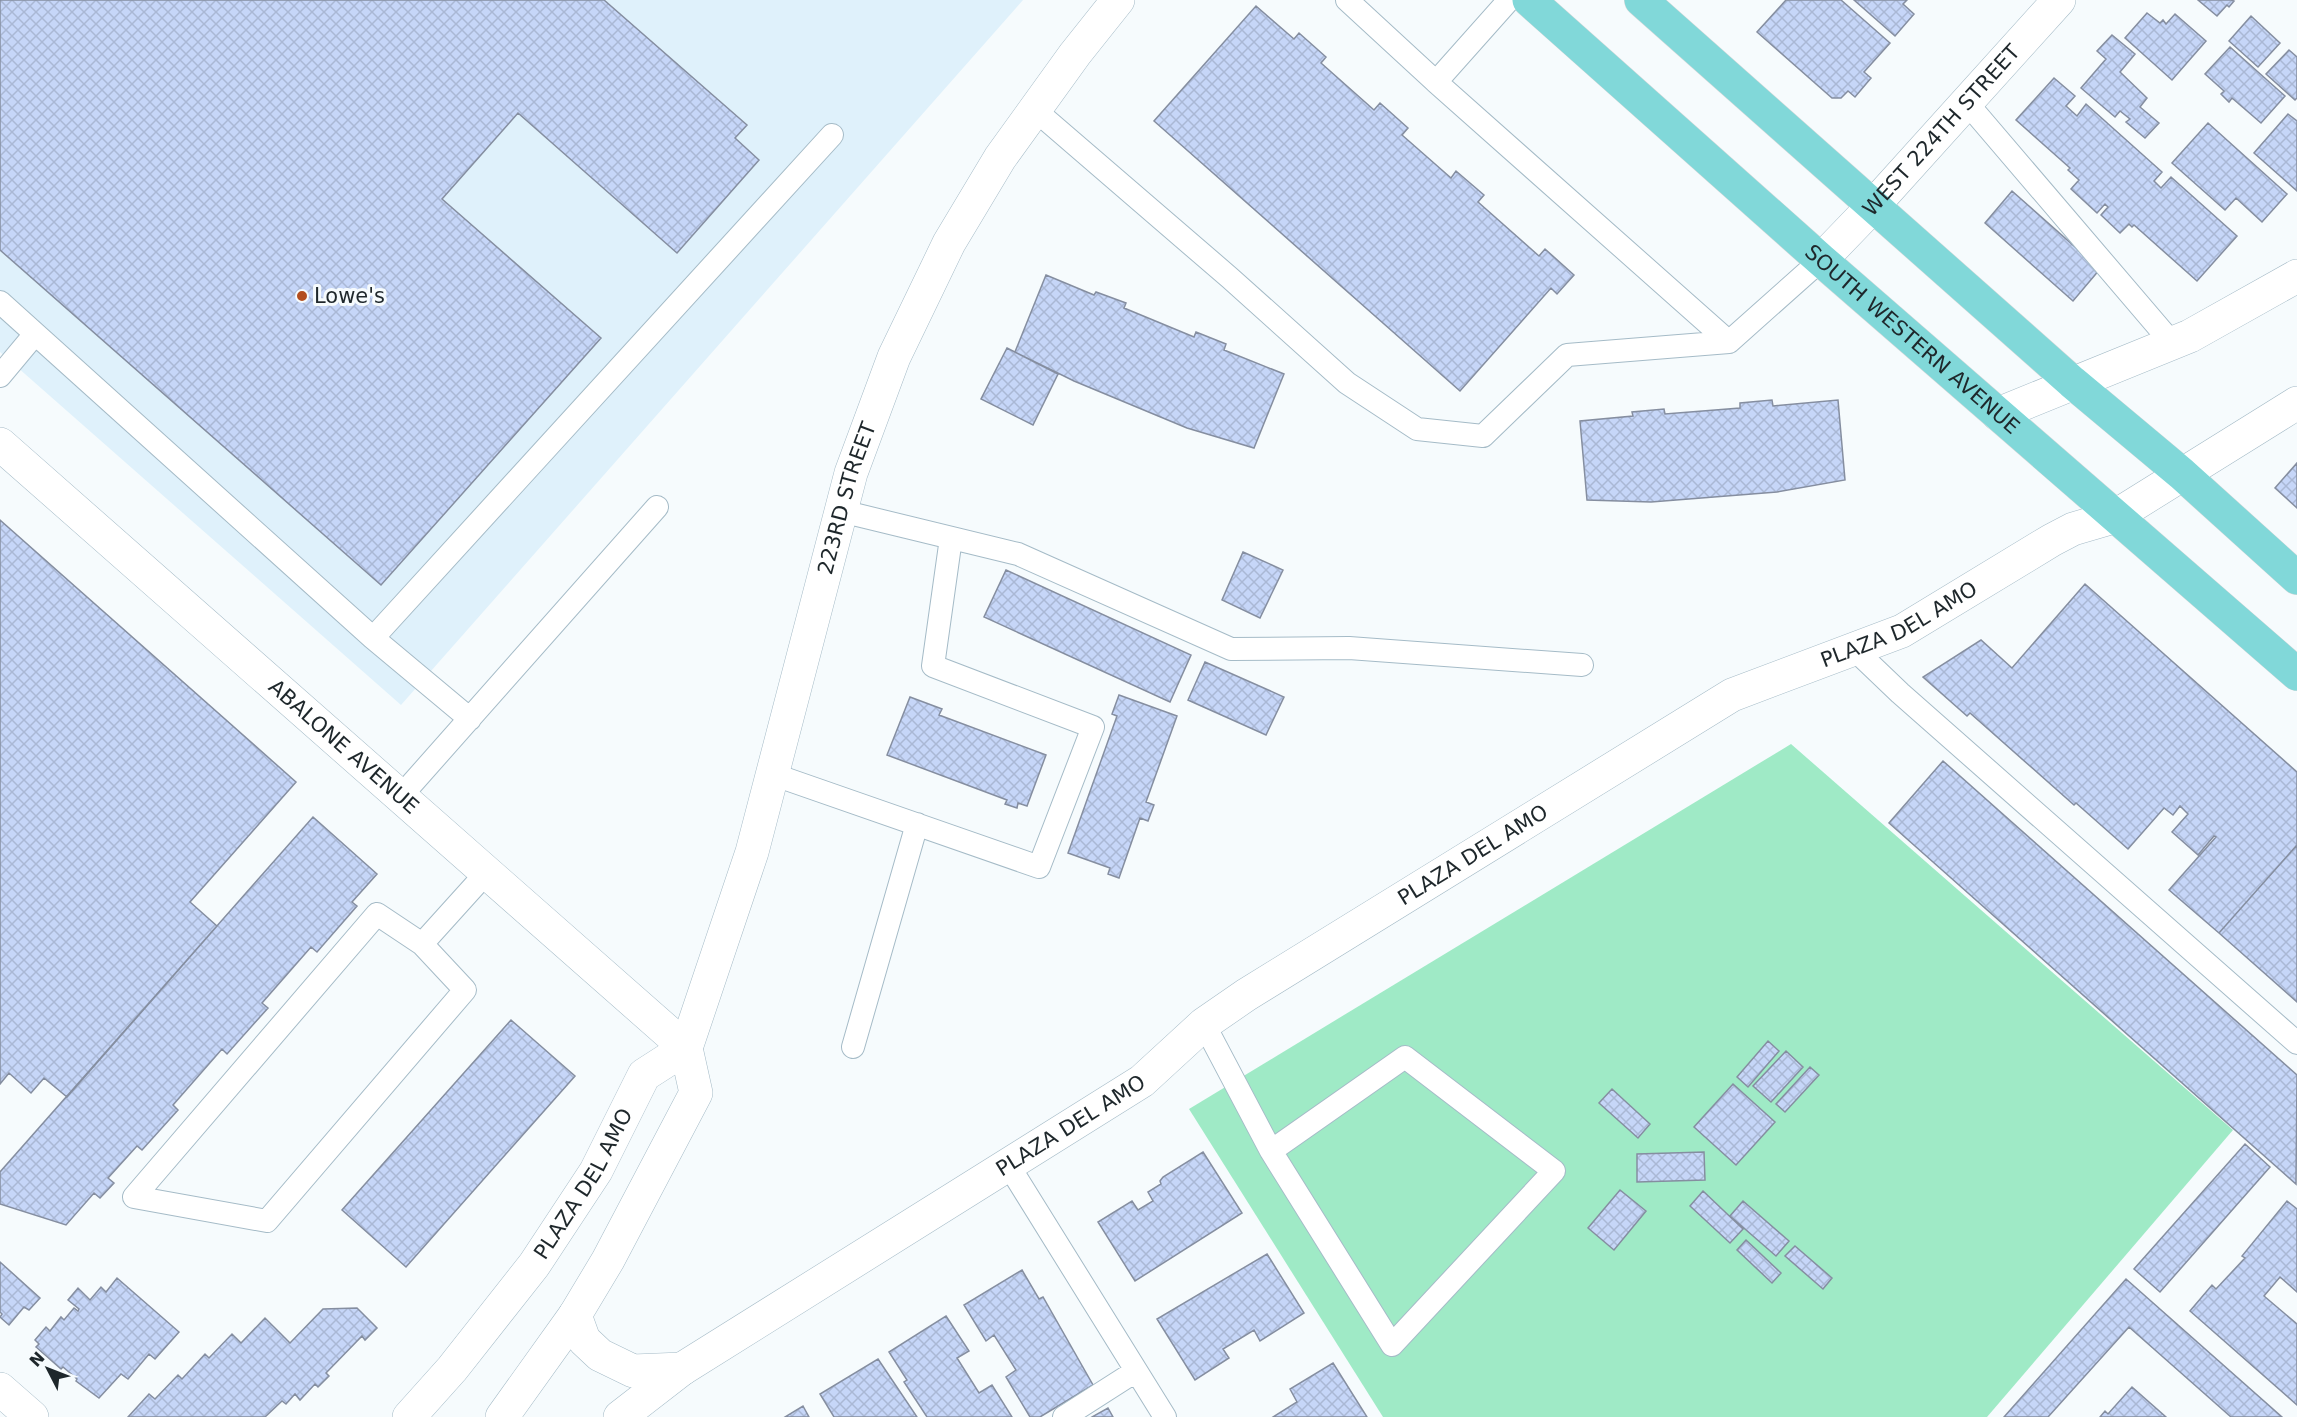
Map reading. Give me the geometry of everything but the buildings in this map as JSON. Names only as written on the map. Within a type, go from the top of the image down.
[{"type":"main road","name":"SOUTH WESTERN AVENUE","points":[[1529,0],[1821,260],[2297,674]]},
{"type":"main road","points":[[1641,0],[2072,382],[2182,474],[2297,578]]},
{"type":"street","name":"223RD STREET","points":[[686,1048],[752,852],[850,473],[894,357],[959,225],[1000,158],[1075,54],[1118,0]]},
{"type":"street","name":"WEST 224TH STREET","points":[[1821,260],[2060,0]]},
{"type":"street","points":[[1998,414],[2190,336],[2297,276]]},
{"type":"street","name":"PLAZA DEL AMO","points":[[620,1417],[682,1369],[1142,1081],[1204,1024],[1256,989],[1732,695],[1902,631],[2073,529],[2114,517],[2295,408]]},
{"type":"street","name":"ABALONE AVENUE","points":[[0,444],[686,1048]]},
{"type":"street","points":[[502,1417],[575,1315],[608,1260],[696,1093],[686,1048]]},
{"type":"street","name":"PLAZA DEL AMO","points":[[408,1417],[452,1369],[534,1265],[596,1171],[644,1075],[686,1048]]},
{"type":"street","name":"PLAZA DEL AMO","points":[[575,1315],[584,1340],[600,1355],[633,1371],[682,1369]]},
{"type":"street","points":[[0,1389],[32,1417]]},
{"type":"lane","points":[[1347,0],[1729,342]]},
{"type":"lane","points":[[1436,82],[1509,0]]},
{"type":"lane","points":[[1967,103],[2172,343]]},
{"type":"lane","points":[[1035,110],[1230,278],[1347,383],[1417,429],[1483,436],[1567,355],[1729,342],[1821,260]]},
{"type":"lane","points":[[373,638],[832,135]]},
{"type":"lane","points":[[0,302],[373,638],[470,719]]},
{"type":"lane","points":[[0,376],[36,334]]},
{"type":"lane","points":[[401,796],[657,507]]},
{"type":"lane","points":[[841,511],[1018,554],[1231,649],[1349,648],[1582,665]]},
{"type":"lane","points":[[772,774],[1039,867],[1093,727],[933,666],[951,538]]},
{"type":"lane","points":[[1854,649],[1900,693],[2297,1042]]},
{"type":"lane","points":[[853,1047],[917,824]]},
{"type":"lane","points":[[422,944],[486,872]]},
{"type":"lane","points":[[377,914],[422,944],[465,990],[267,1221],[134,1197],[377,914]]},
{"type":"lane","points":[[1204,1024],[1271,1151],[1392,1345],[1554,1172],[1405,1057],[1271,1151]]},
{"type":"lane","points":[[1009,1166],[1165,1417]]},
{"type":"lane","points":[[1064,1417],[1136,1371]]},
{"type":"shaded area","name":"Lowe's","points":[[0,0],[1023,0],[401,705],[0,352]]},
{"type":"green space","points":[[1791,744],[2233,1130],[1987,1417],[1383,1417],[1189,1109]]},
{"type":"place","name":"Lowe's","points":[[302,296]]}]
